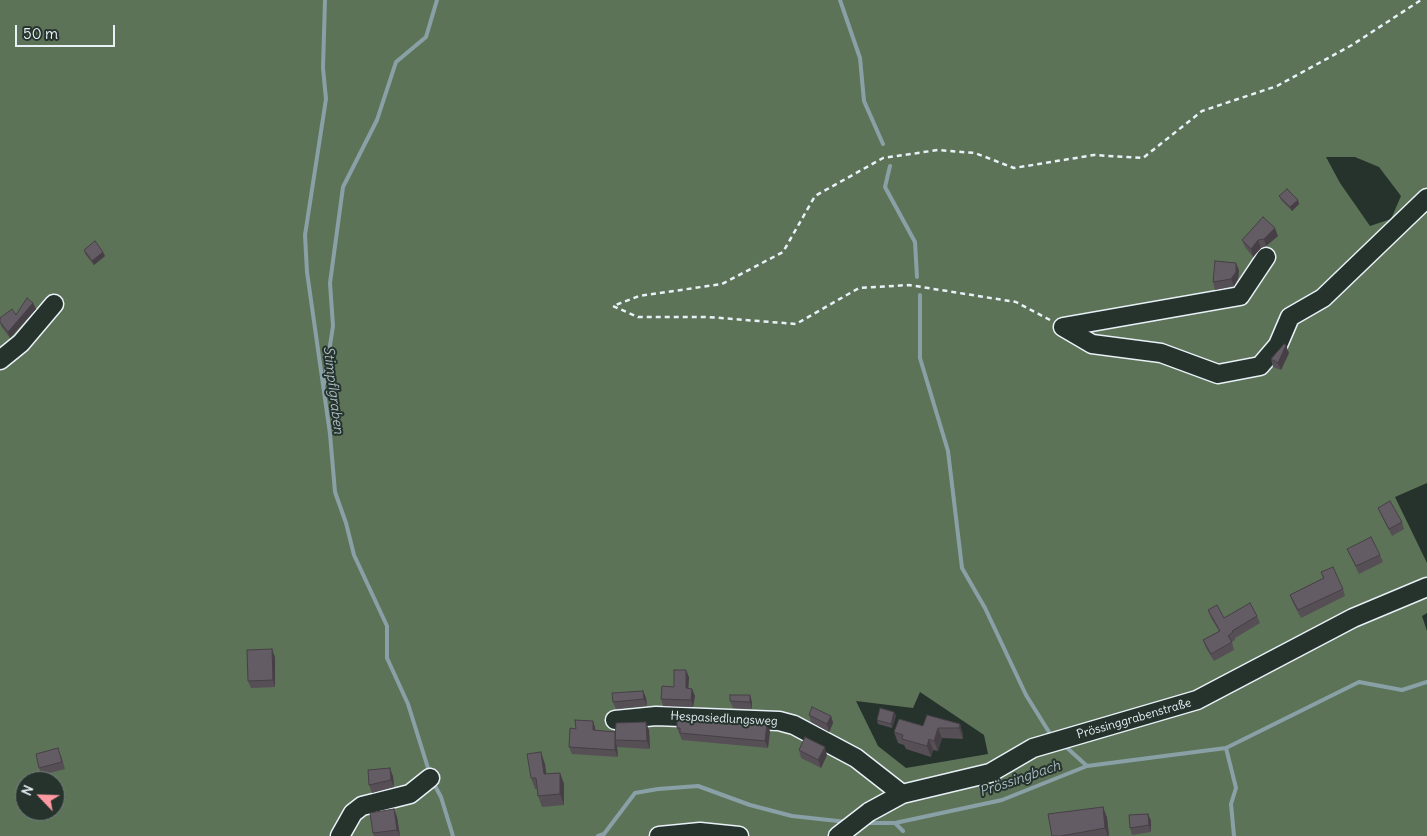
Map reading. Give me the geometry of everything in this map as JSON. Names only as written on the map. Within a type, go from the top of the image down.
[{"type":"street","points":[[1062,327],[1092,344],[1161,353],[1218,374],[1260,366],[1278,345],[1290,317],[1323,298],[1427,198]]},
{"type":"street","points":[[1062,327],[1240,296],[1266,257]]},
{"type":"street","points":[[0,360],[21,343],[54,304]]},
{"type":"street","name":"Prössinggrabenstraße","points":[[850,827],[884,802],[902,794],[990,773],[1033,748],[1197,700],[1354,618],[1427,587]]},
{"type":"street","name":"Hespasiedlungsweg","points":[[615,720],[656,716],[779,721],[794,725],[856,758],[902,794]]},
{"type":"street","points":[[340,836],[353,813],[362,806],[410,794],[430,778]]},
{"type":"street","points":[[659,836],[700,832],[740,836]]},
{"type":"path","points":[[1062,327],[1016,302],[909,285],[859,288],[796,324],[708,317],[638,316],[613,306],[639,296],[722,284],[783,252],[815,196],[883,158],[938,150],[975,153],[1014,168],[1094,155],[1143,158],[1202,111],[1277,86],[1352,45],[1421,0]]},
{"type":"green space","points":[[0,0],[1427,0],[1427,483],[1395,497],[1427,563],[1427,613],[1422,616],[1427,631],[1427,836],[0,836]],"holes":[[[1326,157],[1355,157],[1379,167],[1401,196],[1391,219],[1370,226],[1340,183]],[[920,692],[984,735],[988,754],[906,768],[878,746],[856,701],[913,708]]]},
{"type":"building","points":[[1287,189],[1298,200],[1290,207],[1279,196]]},
{"type":"building","points":[[1263,217],[1275,228],[1264,239],[1258,240],[1251,249],[1242,240]]},
{"type":"building","points":[[95,241],[103,252],[92,261],[84,250]]},
{"type":"building","points":[[1215,261],[1236,263],[1236,272],[1231,279],[1213,282]]},
{"type":"building","points":[[27,298],[33,303],[8,332],[0,322],[0,318],[12,309],[16,315]]},
{"type":"building","points":[[1284,344],[1286,345],[1278,363],[1271,359]]},
{"type":"building","points":[[1390,501],[1402,522],[1389,529],[1378,508]]},
{"type":"building","points":[[1371,537],[1380,555],[1356,566],[1347,549]]},
{"type":"building","points":[[1333,567],[1343,589],[1298,610],[1290,595],[1324,578],[1321,572]]},
{"type":"building","points":[[1250,603],[1257,616],[1232,631],[1228,636],[1232,642],[1211,654],[1203,640],[1220,631],[1208,610],[1217,605],[1224,618]]},
{"type":"building","points":[[272,649],[273,680],[248,681],[247,650]]},
{"type":"building","points":[[674,670],[686,670],[686,688],[692,689],[691,700],[661,699],[662,686],[674,687]]},
{"type":"building","points":[[643,691],[644,699],[613,702],[612,693]]},
{"type":"building","points":[[730,695],[750,695],[750,702],[730,701]]},
{"type":"building","points":[[812,707],[831,716],[827,724],[809,715]]},
{"type":"building","points":[[880,708],[894,712],[891,724],[877,720]]},
{"type":"building","points":[[927,715],[960,724],[959,728],[938,728],[934,741],[929,739],[927,746],[902,739],[903,735],[894,732],[899,719],[923,726]]},
{"type":"building","points":[[575,720],[593,721],[593,730],[615,732],[615,750],[569,747],[570,728],[576,729]]},
{"type":"building","points":[[677,720],[767,724],[765,741],[680,733],[680,728],[677,728]]},
{"type":"building","points":[[646,722],[647,741],[615,740],[616,723]]},
{"type":"building","points":[[805,737],[825,747],[818,760],[799,750]]},
{"type":"building","points":[[58,748],[62,762],[39,768],[36,754]]},
{"type":"building","points":[[541,752],[544,774],[560,773],[560,794],[538,796],[536,778],[531,778],[527,754]]},
{"type":"building","points":[[390,768],[391,780],[369,785],[368,770]]},
{"type":"building","points":[[1103,807],[1105,828],[1052,836],[1048,814]]},
{"type":"building","points":[[394,809],[397,830],[373,833],[370,813]]},
{"type":"building","points":[[1148,814],[1149,825],[1130,828],[1129,815]]},
{"type":"waterway","name":"Stimpflgraben","points":[[325,0],[323,68],[326,99],[305,235],[307,272],[330,434],[335,492],[346,523],[354,555],[387,626],[387,658],[408,704],[428,768]]},
{"type":"waterway","points":[[324,384],[333,326],[330,283],[343,187],[377,120],[396,62],[426,37],[437,0]]},
{"type":"waterway","points":[[840,0],[860,58],[864,101],[883,144]]},
{"type":"waterway","points":[[890,166],[885,187],[915,242],[917,277]]},
{"type":"waterway","points":[[920,295],[920,358],[948,451],[962,568],[985,608],[1026,695],[1049,732]]},
{"type":"waterway","name":"Prössingbach","points":[[864,823],[895,823],[1002,800],[1087,766],[1226,748],[1359,682],[1402,690],[1427,682]]},
{"type":"waterway","points":[[1065,746],[1087,766]]},
{"type":"waterway","points":[[1226,748],[1236,788],[1231,804],[1234,836]]},
{"type":"waterway","name":"Stimpflgraben","points":[[434,784],[441,797],[453,836]]},
{"type":"waterway","name":"Prössingbach","points":[[598,836],[604,834],[635,793],[698,786],[750,805],[792,816],[847,822]]},
{"type":"waterway","points":[[895,823],[903,831]]}]
